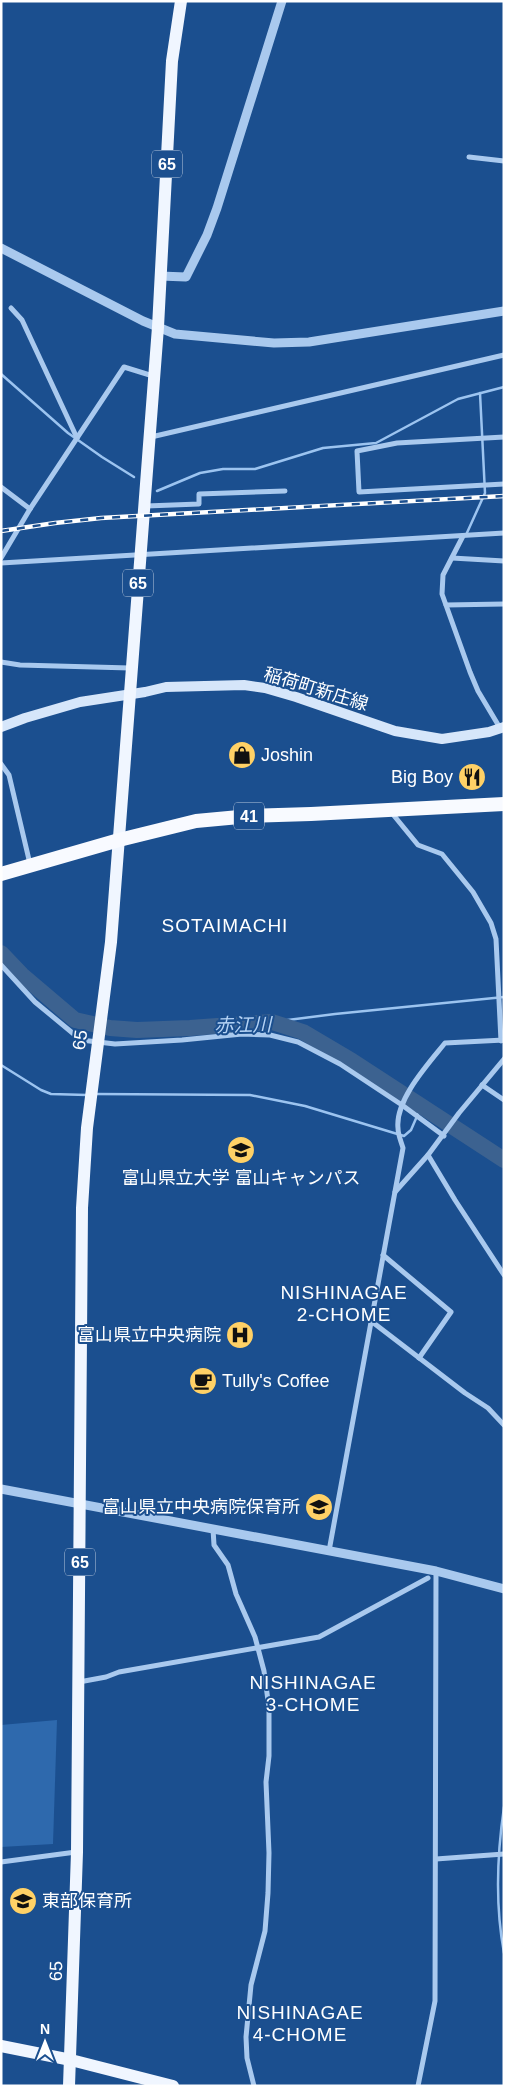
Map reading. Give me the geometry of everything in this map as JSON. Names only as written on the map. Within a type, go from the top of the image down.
[{"type":"highway","name":"41","points":[[1,874],[120,840],[205,820],[250,816],[504,804]]},
{"type":"main road","name":"65","points":[[69,2086],[77,1852],[82,1208],[87,1128],[111,942],[120,840],[148,438],[158,327],[172,61],[181,1]]},
{"type":"main road","name":"稲荷町新庄線","points":[[1,727],[80,702],[129,695],[166,687],[244,685],[264,688],[395,731],[442,739],[489,732],[502,727]]},
{"type":"main road","points":[[1,2046],[71,2060],[173,2086]]},
{"type":"street","points":[[160,276],[186,277],[207,235],[282,1]]},
{"type":"street","points":[[469,157],[504,161]]},
{"type":"street","points":[[1,248],[143,321],[176,334],[274,343],[309,342],[504,311]]},
{"type":"street","points":[[11,308],[22,320],[77,438]]},
{"type":"street","points":[[148,438],[504,355]]},
{"type":"street","points":[[1,558],[30,509],[124,368],[154,377]]},
{"type":"street","points":[[504,437],[397,443],[357,451],[359,492],[504,484]]},
{"type":"street","points":[[1,488],[30,509]]},
{"type":"street","points":[[143,506],[199,504],[199,494],[285,491]]},
{"type":"street","points":[[1,562],[504,534]]},
{"type":"street","points":[[463,536],[443,575],[442,594],[478,691],[502,727]]},
{"type":"street","points":[[452,558],[504,562]]},
{"type":"street","points":[[446,605],[504,604]]},
{"type":"street","points":[[1,662],[20,665],[131,668]]},
{"type":"street","points":[[1,764],[9,774],[30,866]]},
{"type":"street","points":[[329,1551],[403,1148],[398,1128],[398,1114],[417,1078],[445,1043],[502,1040],[496,939],[492,923],[473,892],[442,854],[418,845],[390,810]]},
{"type":"street","points":[[1,965],[35,1002],[81,1040],[115,1044],[242,1034],[270,1035],[298,1042],[324,1054],[402,1105],[444,1136]]},
{"type":"street","points":[[395,1193],[444,1136],[459,1113],[504,1059]]},
{"type":"street","points":[[482,1085],[504,1100]]},
{"type":"street","points":[[428,1155],[454,1200],[504,1275]]},
{"type":"street","points":[[383,1255],[451,1312],[419,1358]]},
{"type":"street","points":[[371,1321],[465,1393],[488,1408],[504,1425]]},
{"type":"street","points":[[1,1489],[329,1551],[432,1575],[504,1589]]},
{"type":"street","points":[[213,1529],[214,1545],[228,1565],[236,1594],[255,1637],[264,1670],[269,1708],[269,1756],[266,1782],[269,1853],[265,1931],[251,1985],[246,2037],[247,2058],[254,2086]]},
{"type":"street","points":[[79,1682],[106,1677],[119,1672],[319,1637],[432,1575]]},
{"type":"street","points":[[418,2086],[435,2001],[436,1859],[432,1575]]},
{"type":"street","points":[[1,1862],[77,1852]]},
{"type":"street","points":[[436,1859],[504,1854]]},
{"type":"shaded area","points":[[57,1720],[53,1844],[1,1847],[1,1725]]},
{"type":"waterway","points":[[1,374],[68,433],[134,477]]},
{"type":"waterway","points":[[157,491],[200,473],[223,469],[255,469],[323,448],[376,443],[458,399],[504,387]]},
{"type":"waterway","points":[[466,535],[485,493],[480,393]]},
{"type":"waterway","name":"赤江川","points":[[1,953],[22,975],[75,1020],[110,1028],[137,1030],[272,1022],[303,1032],[352,1061],[504,1160]]},
{"type":"waterway","points":[[272,1022],[504,997]]},
{"type":"waterway","points":[[1,1065],[41,1090],[51,1094],[87,1095]]},
{"type":"waterway","points":[[95,1094],[250,1095],[305,1106],[404,1136],[411,1130],[421,1107]]},
{"type":"waterway","points":[[504,1807],[498,1880],[499,1917],[504,1953]]},
{"type":"railway","points":[[1,531],[101,518],[504,496]]},
{"type":"place","name":"Joshin","points":[[242,755]]},
{"type":"place","name":"Big Boy","points":[[472,777]]},
{"type":"place","name":"富山県立大学 富山キャンパス","points":[[241,1150]]},
{"type":"place","name":"富山県立中央病院","points":[[240,1335]]},
{"type":"place","name":"Tully's Coffee","points":[[203,1381]]},
{"type":"place","name":"富山県立中央病院保育所","points":[[319,1507]]},
{"type":"place","name":"東部保育所","points":[[23,1901]]},
{"type":"district","name":"SOTAIMACHI","points":[[225,925]]},
{"type":"district","name":"NISHINAGAE 2-CHOME","points":[[344,1303]]},
{"type":"district","name":"NISHINAGAE 3-CHOME","points":[[313,1693]]},
{"type":"district","name":"NISHINAGAE 4-CHOME","points":[[300,2023]]}]
